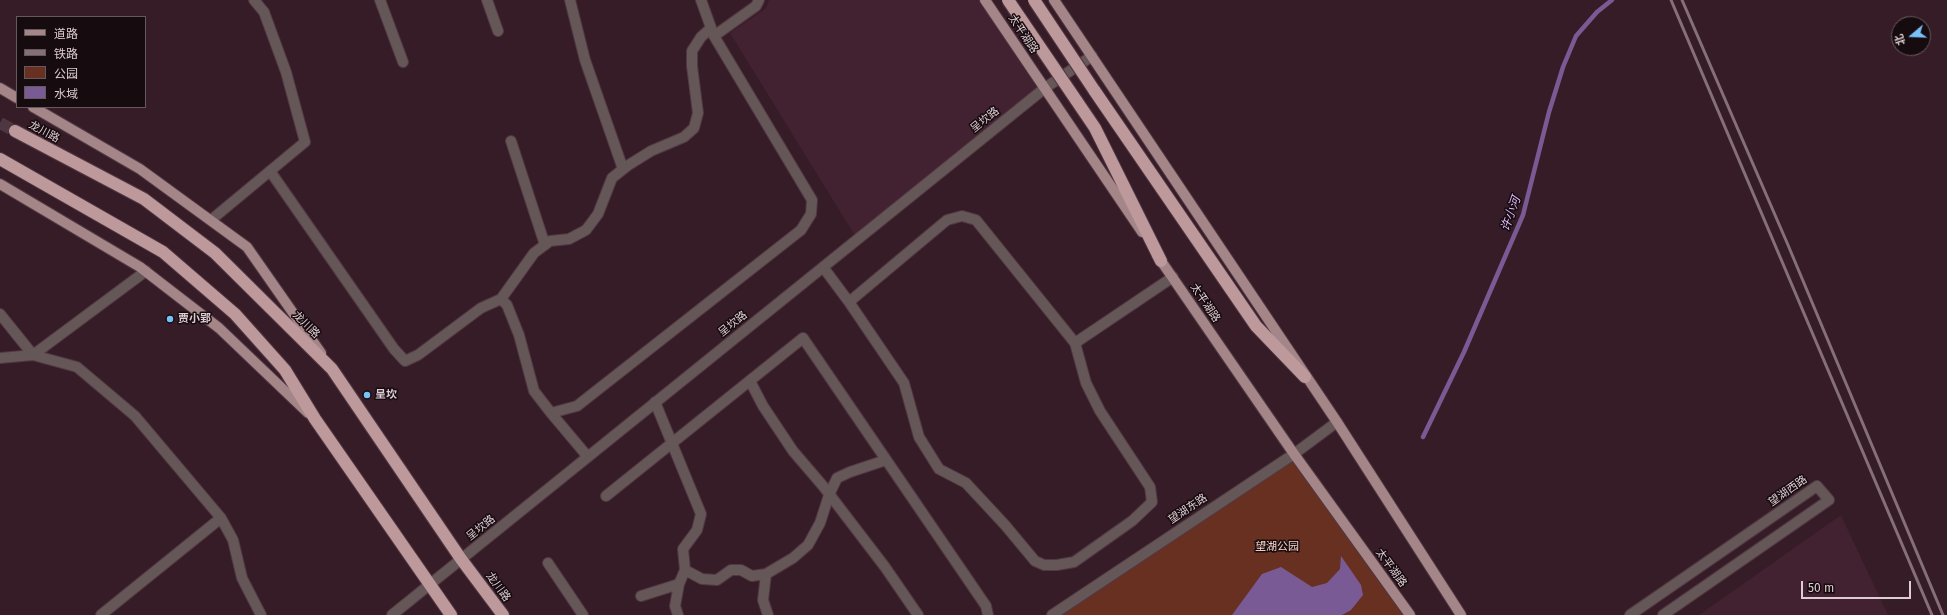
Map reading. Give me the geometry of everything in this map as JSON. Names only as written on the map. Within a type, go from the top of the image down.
[{"type":"highway","points":[[1008,0],[1095,128],[1162,262]]},
{"type":"highway","points":[[1034,0],[1256,326],[1305,376]]},
{"type":"highway","name":"龙川路","points":[[15,131],[144,199],[156,208],[215,253],[332,369],[462,559],[503,615]]},
{"type":"highway","points":[[0,159],[163,252],[235,314],[285,370],[315,419],[451,615]]},
{"type":"main road","name":"太平湖路","points":[[985,0],[1294,454],[1410,615]]},
{"type":"main road","points":[[1054,0],[1337,422],[1461,615]]},
{"type":"main road","points":[[0,88],[16,97]]},
{"type":"main road","points":[[35,108],[140,169],[247,247],[332,369]]},
{"type":"main road","points":[[0,184],[146,271],[219,328],[315,419]]},
{"type":"street","points":[[210,220],[305,142],[286,72],[264,12],[254,0]]},
{"type":"street","points":[[380,0],[403,62]]},
{"type":"street","points":[[487,0],[498,31]]},
{"type":"street","points":[[570,0],[585,60],[623,169]]},
{"type":"street","points":[[551,413],[577,406],[801,230],[811,214],[812,200],[713,32],[702,0]]},
{"type":"street","points":[[270,171],[394,349],[405,361],[418,356],[481,308],[501,299],[534,253],[550,241],[569,239],[586,230],[598,214],[612,178],[623,169],[651,151],[684,136],[694,128],[698,113],[692,72],[692,50],[701,37],[713,32],[756,6],[759,0]]},
{"type":"street","name":"呈坎路","points":[[392,615],[1045,88],[1092,56]]},
{"type":"street","points":[[511,141],[545,245]]},
{"type":"street","points":[[823,266],[904,383],[919,437],[939,469],[966,483],[1005,525],[1035,561],[1044,565],[1057,565],[1074,562],[1132,521],[1152,502],[1150,487],[1100,411],[1090,390],[1075,343],[976,220],[962,216],[948,220],[848,302]]},
{"type":"street","points":[[33,355],[146,271]]},
{"type":"street","points":[[1075,343],[1173,278]]},
{"type":"street","points":[[501,299],[507,305],[519,336],[534,391],[588,456]]},
{"type":"street","points":[[0,314],[33,355]]},
{"type":"street","points":[[606,496],[673,444],[803,338],[986,606],[988,615]]},
{"type":"street","points":[[0,358],[33,355],[77,367],[135,416],[221,518],[233,540],[242,578],[261,615]]},
{"type":"street","points":[[750,381],[763,406],[793,451],[885,567],[918,615]]},
{"type":"street","points":[[656,402],[701,514],[697,530],[683,549],[685,570],[679,584],[675,606],[678,615]]},
{"type":"street","name":"望湖东路","points":[[1052,615],[1294,454],[1337,422]]},
{"type":"street","points":[[685,570],[702,579],[717,580],[731,570],[742,570],[752,576],[766,574],[793,558],[808,546],[820,522],[829,495],[837,478],[886,460]]},
{"type":"street","name":"望湖西路","points":[[1630,615],[1817,486],[1829,500],[1663,615]]},
{"type":"street","points":[[101,615],[221,518]]},
{"type":"street","points":[[548,563],[583,615]]},
{"type":"street","points":[[766,574],[763,600],[768,615]]},
{"type":"street","points":[[641,596],[679,584]]},
{"type":"shaded area","points":[[769,0],[985,0],[1045,88],[857,239],[730,33],[766,8]]},
{"type":"shaded area","points":[[1841,515],[1888,615],[1699,615]]},
{"type":"green space","name":"望湖公园","points":[[1294,454],[1410,615],[1052,615]]},
{"type":"water","points":[[1341,556],[1361,585],[1363,595],[1351,610],[1342,615],[1232,615],[1262,574],[1281,567],[1312,587],[1327,583],[1340,569]]},
{"type":"waterway","name":"许小河","points":[[1423,437],[1464,352],[1523,215],[1549,112],[1563,67],[1576,36],[1597,12],[1612,0]]},
{"type":"tunnel","points":[[0,123],[15,131]]},
{"type":"railway","points":[[1671,0],[1932,615]]},
{"type":"railway","points":[[1682,0],[1788,245],[1943,615]]},
{"type":"place","name":"贾小郢","points":[[170,319]]},
{"type":"place","name":"呈坎","points":[[367,395]]}]
